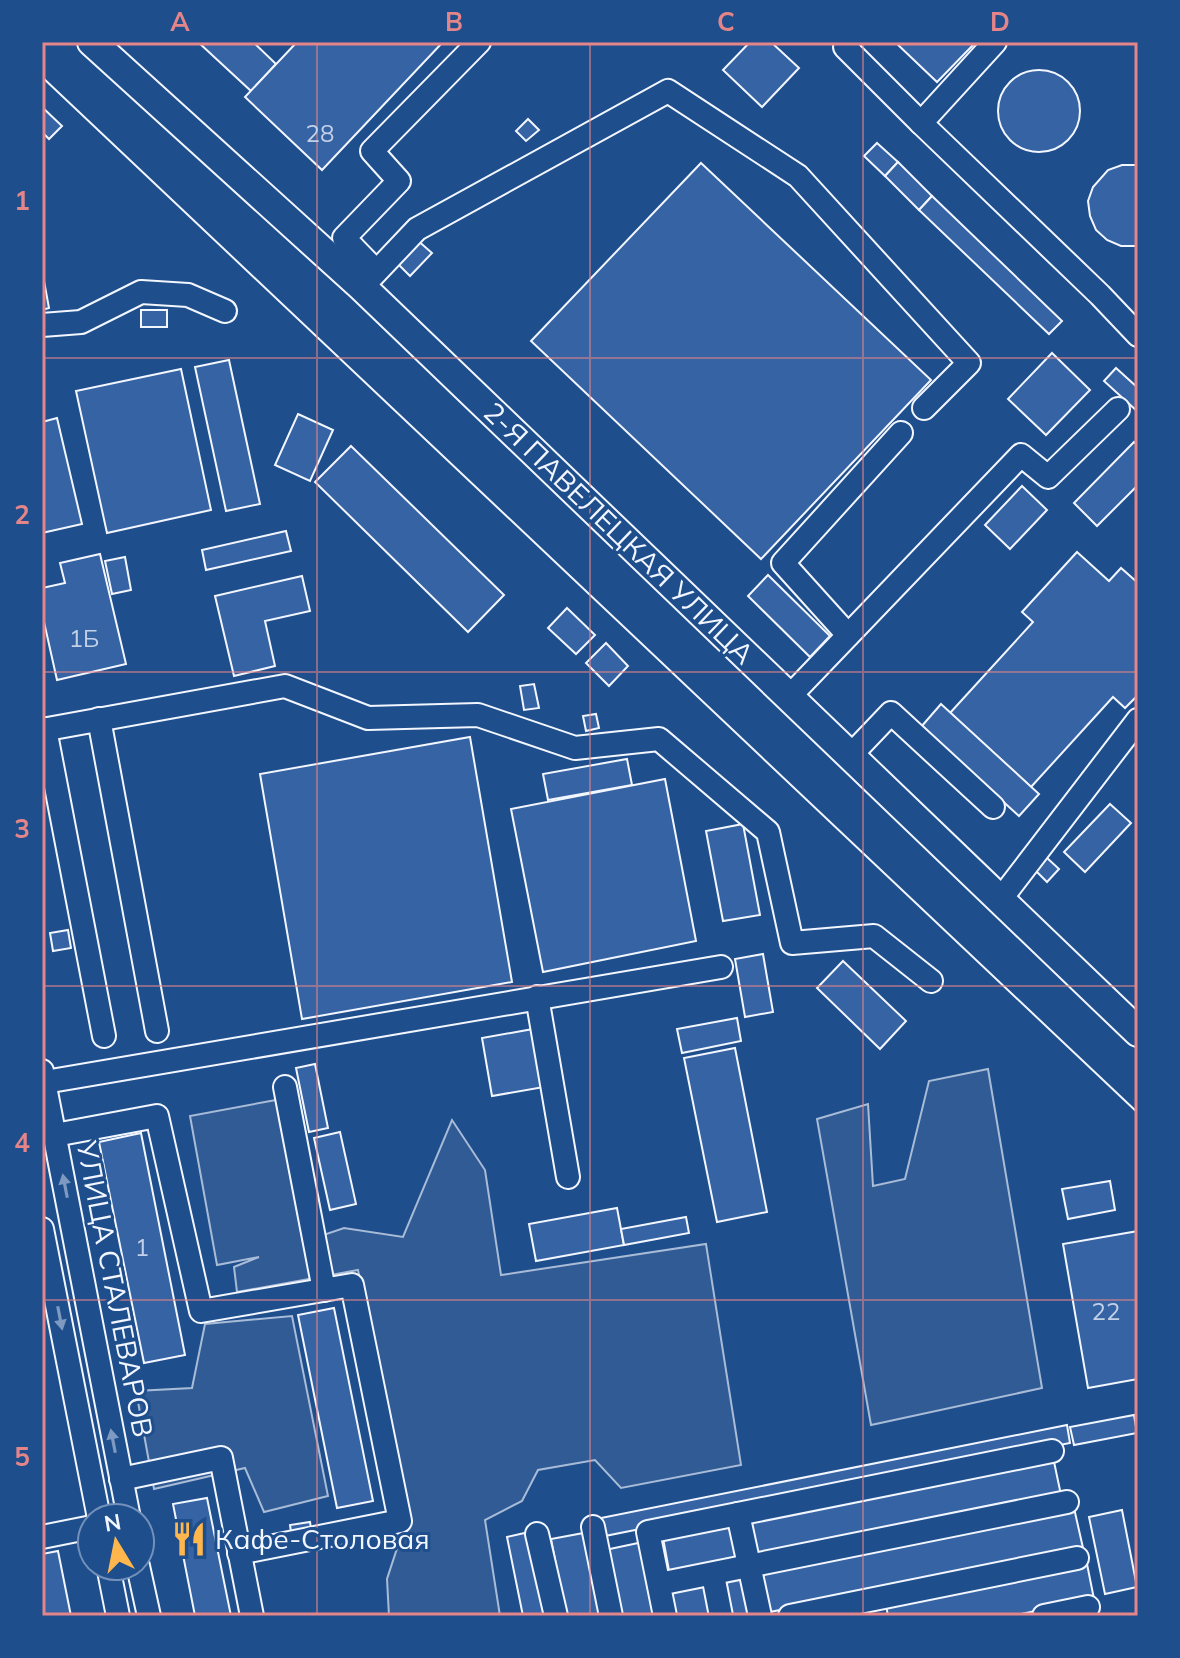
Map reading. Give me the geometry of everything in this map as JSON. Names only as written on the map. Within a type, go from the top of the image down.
[{"type":"main road","name":"2-Я ПАВЕЛЕЦКАЯ УЛИЦА","points":[[92,42],[369,279],[789,697],[1138,1032]]},
{"type":"street","points":[[479,42],[372,151],[399,181],[344,238],[369,279],[417,229],[668,91],[798,176],[969,363],[924,408]]},
{"type":"street","points":[[849,42],[845,47],[1138,335]]},
{"type":"street","points":[[921,123],[995,42]]},
{"type":"street","points":[[42,325],[81,322],[141,292],[188,295],[225,311]]},
{"type":"street","points":[[789,697],[1021,455],[1048,477],[1118,409]]},
{"type":"street","points":[[848,635],[783,563],[901,433]]},
{"type":"street","points":[[104,1036],[43,730],[285,686],[368,718],[478,715],[575,748],[659,739],[768,832],[792,943],[874,936],[931,981]]},
{"type":"street","points":[[850,756],[891,713],[993,807]]},
{"type":"street","points":[[99,719],[157,1031]]},
{"type":"street","points":[[1000,900],[1138,720]]},
{"type":"street","points":[[43,1076],[721,967]]},
{"type":"street","points":[[537,997],[568,1177]]},
{"type":"street","name":"УЛИЦА СТАЛЕВАРОВ","points":[[43,1076],[126,1502]]},
{"type":"street","points":[[285,1087],[324,1290]]},
{"type":"street","points":[[55,1135],[157,1116],[201,1311],[352,1285],[400,1521],[239,1553]]},
{"type":"street","points":[[43,1238],[96,1502]]},
{"type":"street","points":[[665,1616],[648,1532],[1052,1451]]},
{"type":"street","points":[[121,1479],[221,1458],[252,1616]]},
{"type":"street","points":[[659,1584],[1067,1502]]},
{"type":"street","points":[[738,1514],[760,1616]]},
{"type":"street","points":[[593,1527],[611,1616]]},
{"type":"street","points":[[42,1537],[76,1530]]},
{"type":"street","points":[[537,1534],[556,1616]]},
{"type":"street","points":[[790,1616],[876,1608],[1077,1558]]},
{"type":"street","points":[[713,1575],[721,1616]]},
{"type":"street","points":[[111,1582],[118,1616]]},
{"type":"street","points":[[142,1582],[149,1616]]},
{"type":"street","points":[[1044,1616],[1088,1607]]},
{"type":"shaded area","points":[[988,1069],[1042,1388],[871,1425],[817,1119],[868,1104],[873,1186],[905,1179],[929,1081]]},
{"type":"shaded area","points":[[276,1100],[303,1242],[344,1228],[403,1237],[452,1120],[485,1170],[501,1275],[706,1244],[741,1465],[621,1488],[595,1460],[538,1470],[522,1501],[485,1520],[500,1616],[389,1616],[387,1579],[408,1515],[358,1270],[237,1292],[234,1267],[259,1257],[217,1265],[190,1116]]},
{"type":"shaded area","points":[[292,1316],[328,1496],[264,1512],[245,1468],[154,1489],[136,1391],[192,1388],[205,1324]]},
{"type":"building","points":[[198,42],[253,42],[276,64],[251,91]]},
{"type":"building","points":[[297,42],[443,42],[322,170],[245,97]]},
{"type":"building","points":[[750,42],[771,42],[799,68],[762,107],[723,70]]},
{"type":"building","points":[[895,42],[976,42],[937,82]]},
{"type":"building","points":[[1039,70],[1055,73],[1068,82],[1077,95],[1080,111],[1077,127],[1068,140],[1055,149],[1039,152],[1023,149],[1010,140],[1001,127],[998,111],[1001,95],[1010,82],[1023,73]]},
{"type":"building","points":[[42,107],[62,126],[49,139],[42,132]]},
{"type":"building","points":[[528,119],[539,130],[526,141],[516,131]]},
{"type":"building","points":[[877,143],[898,162],[885,176],[864,156]]},
{"type":"building","points":[[898,162],[932,196],[919,210],[885,176]]},
{"type":"building","points":[[701,163],[931,380],[761,559],[531,341]]},
{"type":"building","points":[[1122,165],[1138,165],[1136,246],[1121,246],[1107,240],[1096,230],[1090,216],[1088,201],[1093,187],[1108,170]]},
{"type":"building","points":[[932,196],[1062,321],[1049,334],[919,210]]},
{"type":"building","points":[[416,239],[432,253],[410,276],[395,261]]},
{"type":"building","points":[[42,270],[49,308],[42,310]]},
{"type":"building","points":[[141,310],[167,310],[167,327],[141,327]]},
{"type":"building","points":[[1052,353],[1090,390],[1046,435],[1008,399]]},
{"type":"building","points":[[229,360],[260,504],[226,511],[195,367]]},
{"type":"building","points":[[1116,368],[1138,388],[1138,412],[1104,381]]},
{"type":"building","points":[[181,369],[211,510],[107,533],[76,391]]},
{"type":"building","points":[[298,414],[333,430],[310,481],[275,465]]},
{"type":"building","points":[[57,418],[82,524],[42,533],[42,422]]},
{"type":"building","points":[[1134,442],[1138,446],[1138,485],[1097,526],[1074,503]]},
{"type":"building","points":[[351,446],[504,595],[468,632],[315,482]]},
{"type":"building","points":[[1022,486],[1047,510],[1010,549],[985,525]]},
{"type":"building","points":[[286,531],[291,551],[206,570],[202,550]]},
{"type":"building","points":[[1077,552],[1109,581],[1121,568],[1138,583],[1138,695],[1125,708],[1113,697],[1031,787],[950,713],[1033,622],[1022,612]]},
{"type":"building","points":[[100,554],[126,664],[57,680],[42,613],[42,588],[65,583],[60,563]]},
{"type":"building","points":[[125,557],[131,590],[112,594],[105,561]]},
{"type":"building","points":[[768,575],[830,636],[810,657],[748,596]]},
{"type":"building","points":[[302,576],[310,611],[265,621],[275,666],[234,676],[215,596]]},
{"type":"building","points":[[567,608],[595,635],[576,654],[548,628]]},
{"type":"building","points":[[606,643],[628,666],[609,686],[586,663]]},
{"type":"building","points":[[534,684],[539,708],[524,710],[520,686]]},
{"type":"building","points":[[941,704],[1039,794],[1019,816],[921,727]]},
{"type":"building","points":[[596,714],[599,728],[586,731],[583,716]]},
{"type":"building","points":[[470,737],[512,982],[302,1019],[260,774]]},
{"type":"building","points":[[627,759],[632,785],[548,800],[543,774]]},
{"type":"building","points":[[665,779],[696,941],[543,972],[511,809]]},
{"type":"building","points":[[1110,804],[1131,823],[1085,872],[1064,852]]},
{"type":"building","points":[[743,824],[760,915],[723,921],[706,831]]},
{"type":"building","points":[[1046,857],[1059,869],[1047,882],[1034,869]]},
{"type":"building","points":[[68,930],[71,948],[53,951],[50,933]]},
{"type":"building","points":[[763,954],[773,1012],[745,1017],[735,959]]},
{"type":"building","points":[[843,961],[906,1021],[880,1049],[817,988]]},
{"type":"building","points":[[737,1018],[741,1041],[682,1053],[677,1029]]},
{"type":"building","points":[[533,1029],[544,1087],[492,1096],[482,1038]]},
{"type":"building","points":[[735,1048],[767,1212],[717,1222],[684,1058]]},
{"type":"building","points":[[315,1064],[328,1128],[309,1132],[296,1068]]},
{"type":"building","points":[[340,1132],[356,1204],[330,1210],[314,1138]]},
{"type":"building","points":[[141,1133],[185,1355],[144,1363],[99,1142]]},
{"type":"building","points":[[1110,1181],[1115,1210],[1068,1219],[1062,1189]]},
{"type":"building","points":[[617,1208],[624,1245],[536,1261],[529,1224]]},
{"type":"building","points":[[686,1217],[689,1233],[624,1245],[621,1229]]},
{"type":"building","points":[[1138,1231],[1138,1379],[1088,1388],[1063,1244]]},
{"type":"building","points":[[334,1308],[373,1501],[337,1508],[298,1315]]},
{"type":"building","points":[[1134,1415],[1137,1433],[1074,1445],[1070,1427]]},
{"type":"building","points":[[1067,1425],[1070,1443],[605,1536],[601,1518]]},
{"type":"building","points":[[1053,1457],[1061,1495],[755,1558],[747,1520]]},
{"type":"building","points":[[207,1498],[231,1616],[195,1616],[173,1504]]},
{"type":"building","points":[[1074,1508],[1083,1548],[770,1612],[762,1571]]},
{"type":"building","points":[[1122,1510],[1137,1587],[1105,1594],[1089,1517]]},
{"type":"building","points":[[310,1522],[312,1535],[292,1539],[290,1525]]},
{"type":"building","points":[[734,1524],[742,1561],[670,1576],[663,1538]]},
{"type":"building","points":[[529,1532],[546,1616],[523,1616],[507,1537]]},
{"type":"building","points":[[589,1532],[606,1616],[566,1616],[551,1539]]},
{"type":"building","points":[[643,1542],[658,1616],[618,1616],[605,1550]]},
{"type":"building","points":[[58,1551],[71,1616],[42,1616],[42,1554]]},
{"type":"building","points":[[1087,1564],[1094,1599],[1011,1616],[888,1616],[886,1605]]},
{"type":"building","points":[[743,1576],[751,1616],[730,1616],[723,1580]]},
{"type":"building","points":[[707,1581],[715,1616],[675,1616],[670,1589]]},
{"type":"tram line","points":[[42,77],[1138,1113]]},
{"type":"place","name":"Кафе-Столовая","points":[[189,1539]]}]
